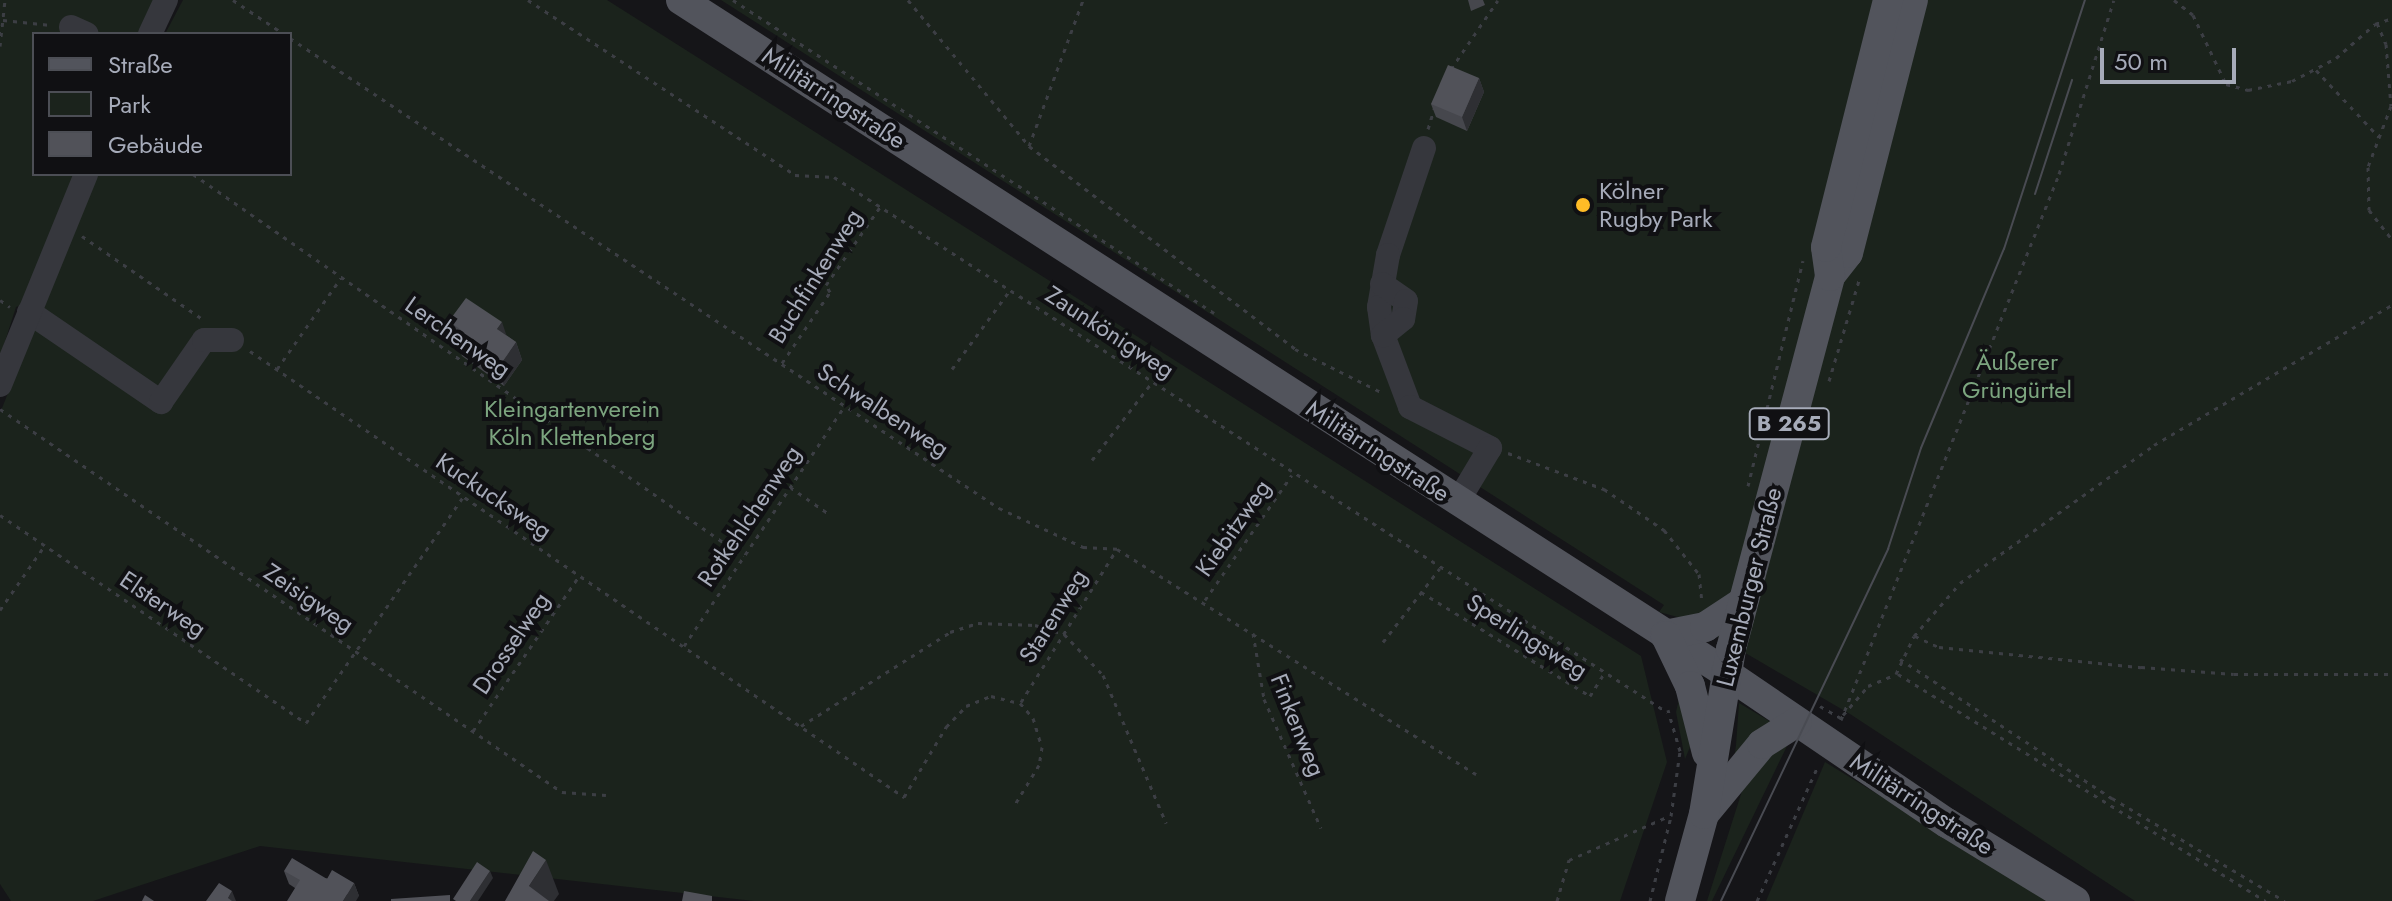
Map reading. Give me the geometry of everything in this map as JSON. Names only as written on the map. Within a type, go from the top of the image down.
[{"type":"main road","name":"Militärringstraße","points":[[681,0],[2075,901]]},
{"type":"main road","name":"Luxemburger Straße","points":[[1680,901],[1704,814],[1726,673],[1830,276],[1826,247],[1888,0]]},
{"type":"main road","name":"Luxemburger Straße","points":[[1830,276],[1848,253],[1913,0]]},
{"type":"main road","points":[[1711,771],[1690,686],[1665,635],[1705,627],[1743,602]]},
{"type":"main road","points":[[1704,814],[1762,744],[1797,722]]},
{"type":"street","points":[[151,32],[166,0]]},
{"type":"street","points":[[1424,148],[1382,284],[1383,335],[1410,407],[1490,448],[1457,503]]},
{"type":"street","points":[[0,385],[22,311],[65,225],[85,176]]},
{"type":"street","points":[[22,311],[161,402],[204,340],[232,340]]},
{"type":"path","points":[[0,46],[5,0]]},
{"type":"path","points":[[233,0],[281,32]]},
{"type":"path","name":"Zaunkönigweg","points":[[528,0],[795,175],[834,177],[1153,381],[1292,475],[1667,712]]},
{"type":"path","points":[[908,0],[1029,146],[1295,349],[1410,407]]},
{"type":"path","points":[[1029,146],[1083,0]]},
{"type":"path","points":[[1446,79],[1498,0]]},
{"type":"path","points":[[1896,674],[1868,686],[1841,718],[2059,174],[2114,0]]},
{"type":"path","points":[[2174,0],[2193,15],[2226,84],[2248,90],[2292,81],[2315,69],[2377,23],[2392,18]]},
{"type":"path","points":[[3,20],[79,30]]},
{"type":"path","points":[[2377,23],[2386,44],[2391,106],[2368,167],[2369,210],[2392,239]]},
{"type":"path","name":"Schwalbenweg","points":[[292,39],[844,407],[1039,530],[1083,547],[1117,549],[1476,774]]},
{"type":"path","points":[[2315,69],[2379,137]]},
{"type":"path","points":[[1424,148],[1441,92]]},
{"type":"path","name":"Lerchenweg","points":[[196,176],[743,556]]},
{"type":"path","name":"Buchfinkenweg","points":[[781,364],[830,292],[826,285],[880,207]]},
{"type":"path","name":"Kuckucksweg","points":[[65,225],[904,797],[960,710],[991,696],[1020,703]]},
{"type":"path","points":[[1827,386],[1862,269]]},
{"type":"path","points":[[277,369],[341,278]]},
{"type":"path","points":[[952,369],[1010,290]]},
{"type":"path","points":[[0,300],[22,311]]},
{"type":"path","points":[[1896,674],[1900,659],[1914,636],[1960,583],[2154,445],[2392,305]]},
{"type":"path","points":[[1092,460],[1153,381]]},
{"type":"path","name":"Rotkehlchenweg","points":[[684,647],[844,407]]},
{"type":"path","name":"Zeisigweg","points":[[0,409],[562,792],[606,795]]},
{"type":"path","points":[[1490,448],[1572,474],[1664,530],[1699,574],[1702,612]]},
{"type":"path","name":"Kiebitzweg","points":[[1204,601],[1292,475]]},
{"type":"path","points":[[790,487],[829,514]]},
{"type":"path","points":[[356,651],[463,497]]},
{"type":"path","name":"Elsterweg","points":[[0,515],[306,723],[356,651]]},
{"type":"path","points":[[0,610],[45,545]]},
{"type":"path","name":"Starenweg","points":[[1020,703],[1117,549]]},
{"type":"path","points":[[1383,642],[1440,568]]},
{"type":"path","name":"Drosselweg","points":[[473,731],[579,576]]},
{"type":"path","name":"Sperlingsweg","points":[[1421,592],[1590,696],[1605,672]]},
{"type":"path","points":[[801,726],[950,632],[1010,622],[1064,634],[1108,684],[1166,823]]},
{"type":"path","name":"Finkenweg","points":[[1252,633],[1264,699],[1321,828]]},
{"type":"path","points":[[1914,636],[1939,647],[2141,667],[2234,674],[2392,674]]},
{"type":"path","points":[[1900,659],[2125,806],[2285,901]]},
{"type":"path","points":[[1896,674],[2265,901]]},
{"type":"path","points":[[1650,901],[1671,816],[1680,751],[1667,712],[1673,697]]},
{"type":"path","points":[[1014,806],[1039,765],[1042,747],[1033,718],[1020,703]]},
{"type":"path","points":[[1757,901],[1830,743]]},
{"type":"path","points":[[1557,901],[1569,860],[1671,816]]},
{"type":"green space","points":[[0,0],[155,0],[139,32],[32,32],[32,176],[74,176],[21,305],[16,307],[0,357]]},
{"type":"green space","name":"Kleingartenverein Köln Klettenberg","points":[[183,0],[607,0],[1641,656],[1667,762],[1620,901],[754,901],[260,846],[93,901],[11,901],[0,884],[0,413],[95,176],[292,176],[292,32],[166,32]]},
{"type":"green space","name":"Äußerer Grüngürtel","points":[[721,0],[2392,0],[2392,901],[2135,901],[1850,714],[1689,620],[1659,612],[1664,605]]},
{"type":"green space","points":[[1679,699],[1693,740],[1685,759],[1676,712]]},
{"type":"green space","points":[[1739,703],[1771,722],[1732,774],[1736,745]]},
{"type":"green space","points":[[1787,746],[1712,901],[1707,901],[1742,791],[1770,754]]},
{"type":"green space","points":[[1825,762],[2052,901],[1766,901]]},
{"type":"building","points":[[1448,65],[1479,78],[1462,117],[1431,104]]},
{"type":"building","points":[[466,298],[502,322],[497,329],[516,342],[498,368],[455,338],[461,330],[449,321]]},
{"type":"building","points":[[533,851],[546,860],[529,886],[549,901],[505,901]]},
{"type":"building","points":[[292,858],[327,879],[332,870],[354,883],[343,901],[287,901],[300,880],[284,871]]},
{"type":"building","points":[[477,862],[490,871],[470,901],[456,901],[453,899]]},
{"type":"building","points":[[219,883],[232,891],[228,898],[232,901],[206,901]]},
{"type":"building","points":[[684,891],[712,896],[712,901],[682,901]]},
{"type":"building","points":[[450,895],[450,901],[391,901],[391,899]]},
{"type":"tram line","points":[[1721,901],[1888,549],[1921,448],[2004,249],[2085,0]]},
{"type":"tram line","points":[[2035,194],[2072,80]]},
{"type":"place","name":"Kölner Rugby Park","points":[[1583,205]]}]
